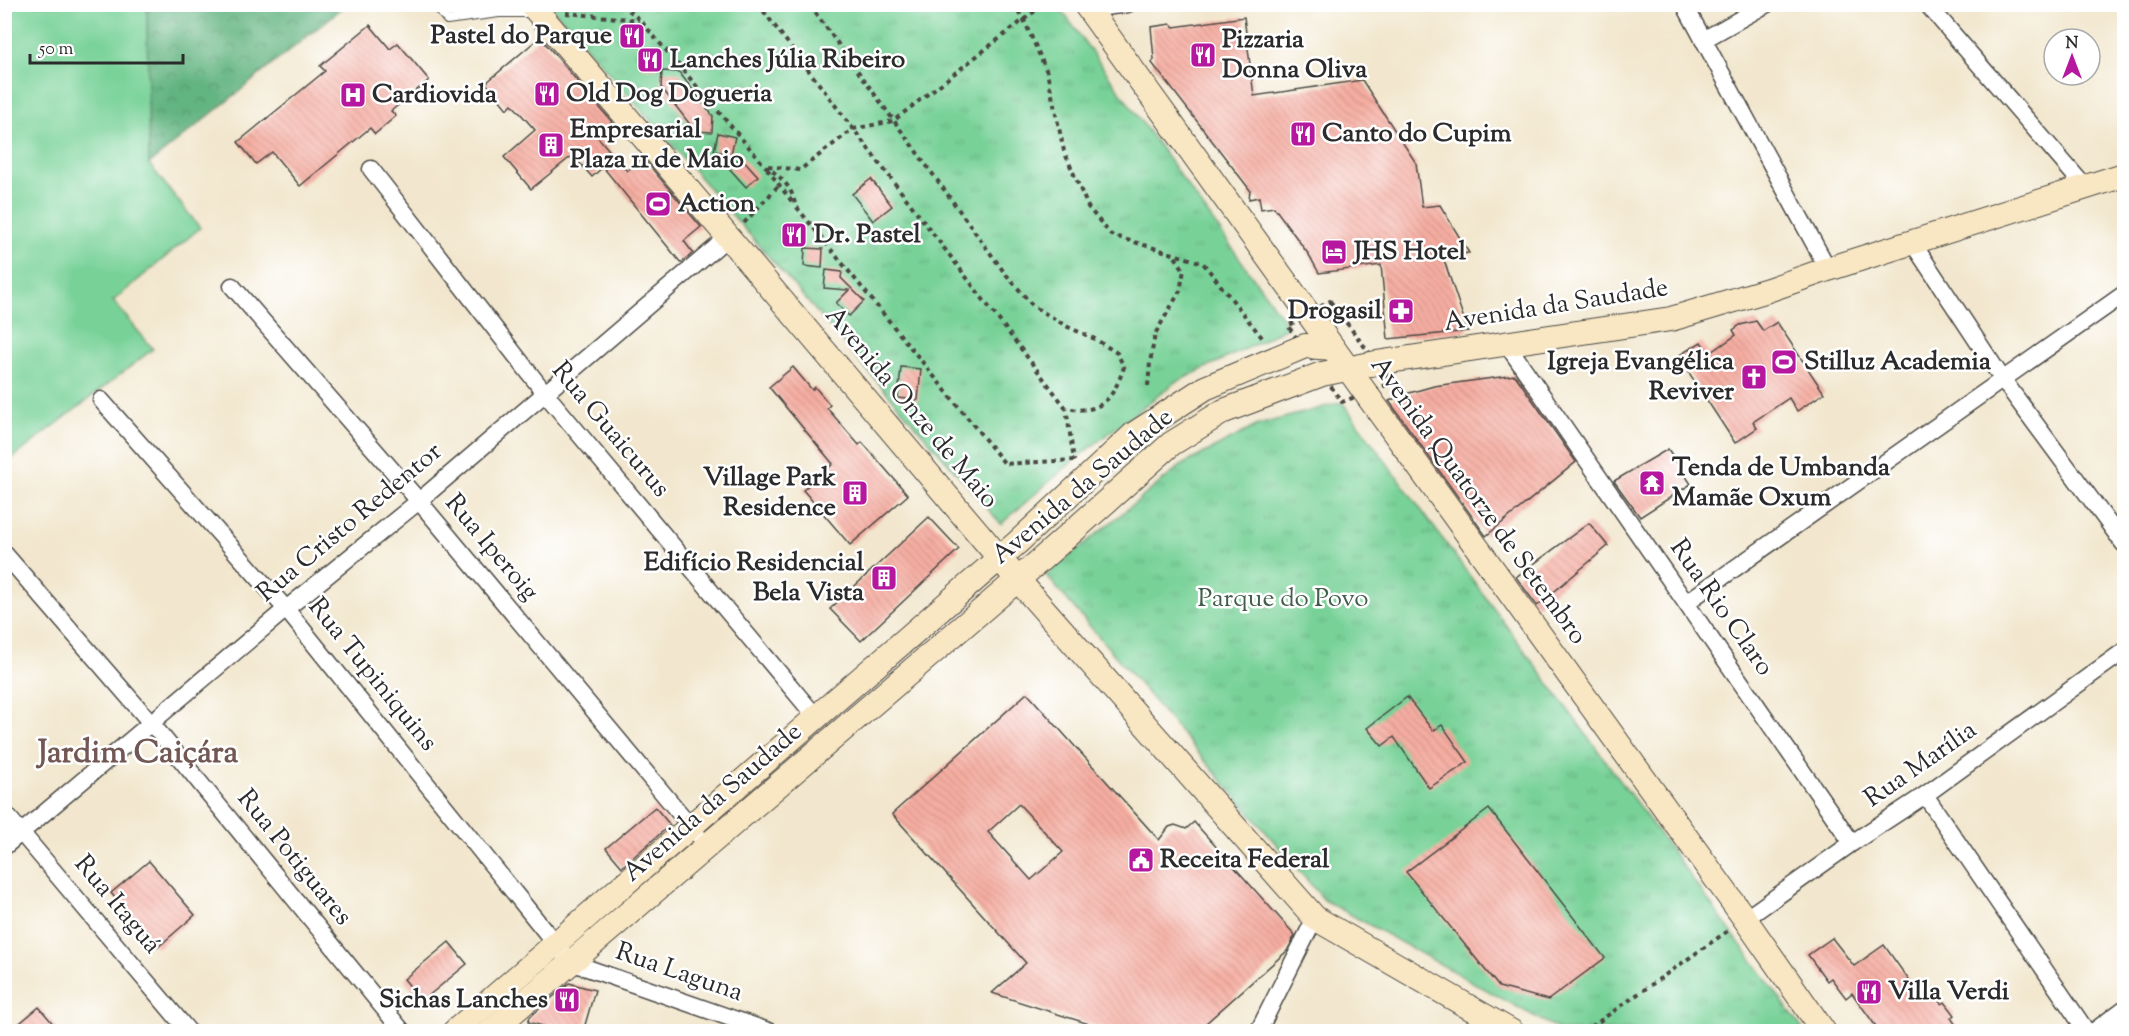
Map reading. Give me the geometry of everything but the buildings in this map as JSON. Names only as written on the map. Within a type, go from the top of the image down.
[{"type":"street","points":[[1086,7],[1128,4]]},
{"type":"street","points":[[1684,4],[1828,269]]},
{"type":"street","points":[[1703,40],[1767,4]]},
{"type":"street","points":[[1927,4],[2084,186]]},
{"type":"street","name":"Avenida Quatorze de Setembro","points":[[1086,7],[1745,919],[1824,1032]]},
{"type":"street","name":"Avenida Onze de Maio","points":[[542,10],[728,237],[1018,580],[1314,918],[1512,1032]]},
{"type":"street","name":"Rua Guaicurus","points":[[371,169],[544,392],[816,717]]},
{"type":"street","name":"Avenida da Saudade","points":[[490,1032],[1018,580],[1171,444],[1224,411],[1322,374],[1506,343],[1671,319],[1768,290],[2124,174]]},
{"type":"street","name":"Rua Cristo Redentor","points":[[4,847],[286,609],[419,501],[728,237]]},
{"type":"street","points":[[1912,242],[2003,380],[2124,544]]},
{"type":"street","name":"Rua Iperoig","points":[[232,286],[419,501],[691,826],[706,847]]},
{"type":"street","points":[[1687,602],[2124,294]]},
{"type":"street","name":"Rua Rio Claro","points":[[1506,343],[1852,843]]},
{"type":"street","name":"Avenida da Saudade","points":[[454,1032],[999,557],[1134,434],[1205,388],[1305,346],[1333,348]]},
{"type":"street","name":"Rua Tupiniquins","points":[[101,400],[286,609],[570,962]]},
{"type":"street","name":"Rua Potiguares","points":[[4,552],[152,724],[403,1032]]},
{"type":"street","name":"Rua Marília","points":[[1745,919],[1852,843],[1925,795],[2124,651]]},
{"type":"street","points":[[1925,795],[2087,1032]]},
{"type":"street","name":"Rua Itaguá","points":[[4,812],[189,1032]]},
{"type":"street","points":[[1257,1032],[1314,918]]},
{"type":"street","name":"Rua Laguna","points":[[570,962],[771,1032]]},
{"type":"street","points":[[2093,1032],[2124,1009]]},
{"type":"lane","points":[[434,4],[447,20],[499,12],[542,10]]},
{"type":"path","points":[[622,4],[640,20],[765,166],[1005,464],[1074,460],[1066,408],[758,4]]},
{"type":"path","points":[[809,4],[1004,272],[1033,306],[1117,353],[1124,367],[1118,386],[1100,406],[1082,412],[1066,408]]},
{"type":"path","points":[[1013,4],[1024,20],[1047,72],[1064,151],[1088,207],[1111,235],[1203,263],[1264,340]]},
{"type":"path","points":[[765,166],[800,170],[853,129],[893,121],[1044,4]]},
{"type":"path","points":[[542,10],[640,20]]},
{"type":"path","points":[[765,166],[777,173],[794,195],[795,205]]},
{"type":"path","points":[[728,237],[779,185]]},
{"type":"path","points":[[1148,386],[1155,334],[1180,291],[1184,270],[1174,255]]},
{"type":"path","points":[[1584,1032],[1745,919]]},
{"type":"green space","points":[[147,4],[346,5],[149,164]]},
{"type":"green space","points":[[5,5],[147,5],[149,164],[200,228],[113,301],[153,349],[5,464]]},
{"type":"green space","points":[[550,5],[1058,5],[1288,326],[1176,382],[1074,460],[1001,524]]},
{"type":"green space","name":"Parque do Povo","points":[[1342,402],[1804,1031],[1561,1031],[1324,900],[1046,575],[1182,465],[1258,425]]},
{"type":"place","name":"Pastel do Parque","points":[[632,36]]},
{"type":"place","name":"Pizzaria Donna Oliva","points":[[1203,55]]},
{"type":"place","name":"Lanches Júlia Ribeiro","points":[[650,60]]},
{"type":"place","name":"Old Dog Dogueria","points":[[547,94]]},
{"type":"place","name":"Cardiovida","points":[[353,95]]},
{"type":"place","name":"Canto do Cupim","points":[[1303,134]]},
{"type":"place","name":"Empresarial Plaza 11 de Maio","points":[[551,145]]},
{"type":"place","name":"Action","points":[[658,204]]},
{"type":"place","name":"Dr. Pastel","points":[[794,235]]},
{"type":"place","name":"JHS Hotel","points":[[1334,252]]},
{"type":"place","name":"Drogasil","points":[[1401,311]]},
{"type":"place","name":"Stilluz Academia","points":[[1784,362]]},
{"type":"place","name":"Igreja Evangélica Reviver","points":[[1754,377]]},
{"type":"place","name":"Tenda de Umbanda Mamãe Oxum","points":[[1652,483]]},
{"type":"place","name":"Village Park Residence","points":[[855,493]]},
{"type":"place","name":"Edifício Residencial Bela Vista","points":[[884,578]]},
{"type":"place","name":"Receita Federal","points":[[1141,860]]},
{"type":"place","name":"Villa Verdi","points":[[1869,992]]},
{"type":"place","name":"Sichas Lanches","points":[[567,1000]]},
{"type":"district","name":"Jardim Caiçára","points":[[138,754]]}]
